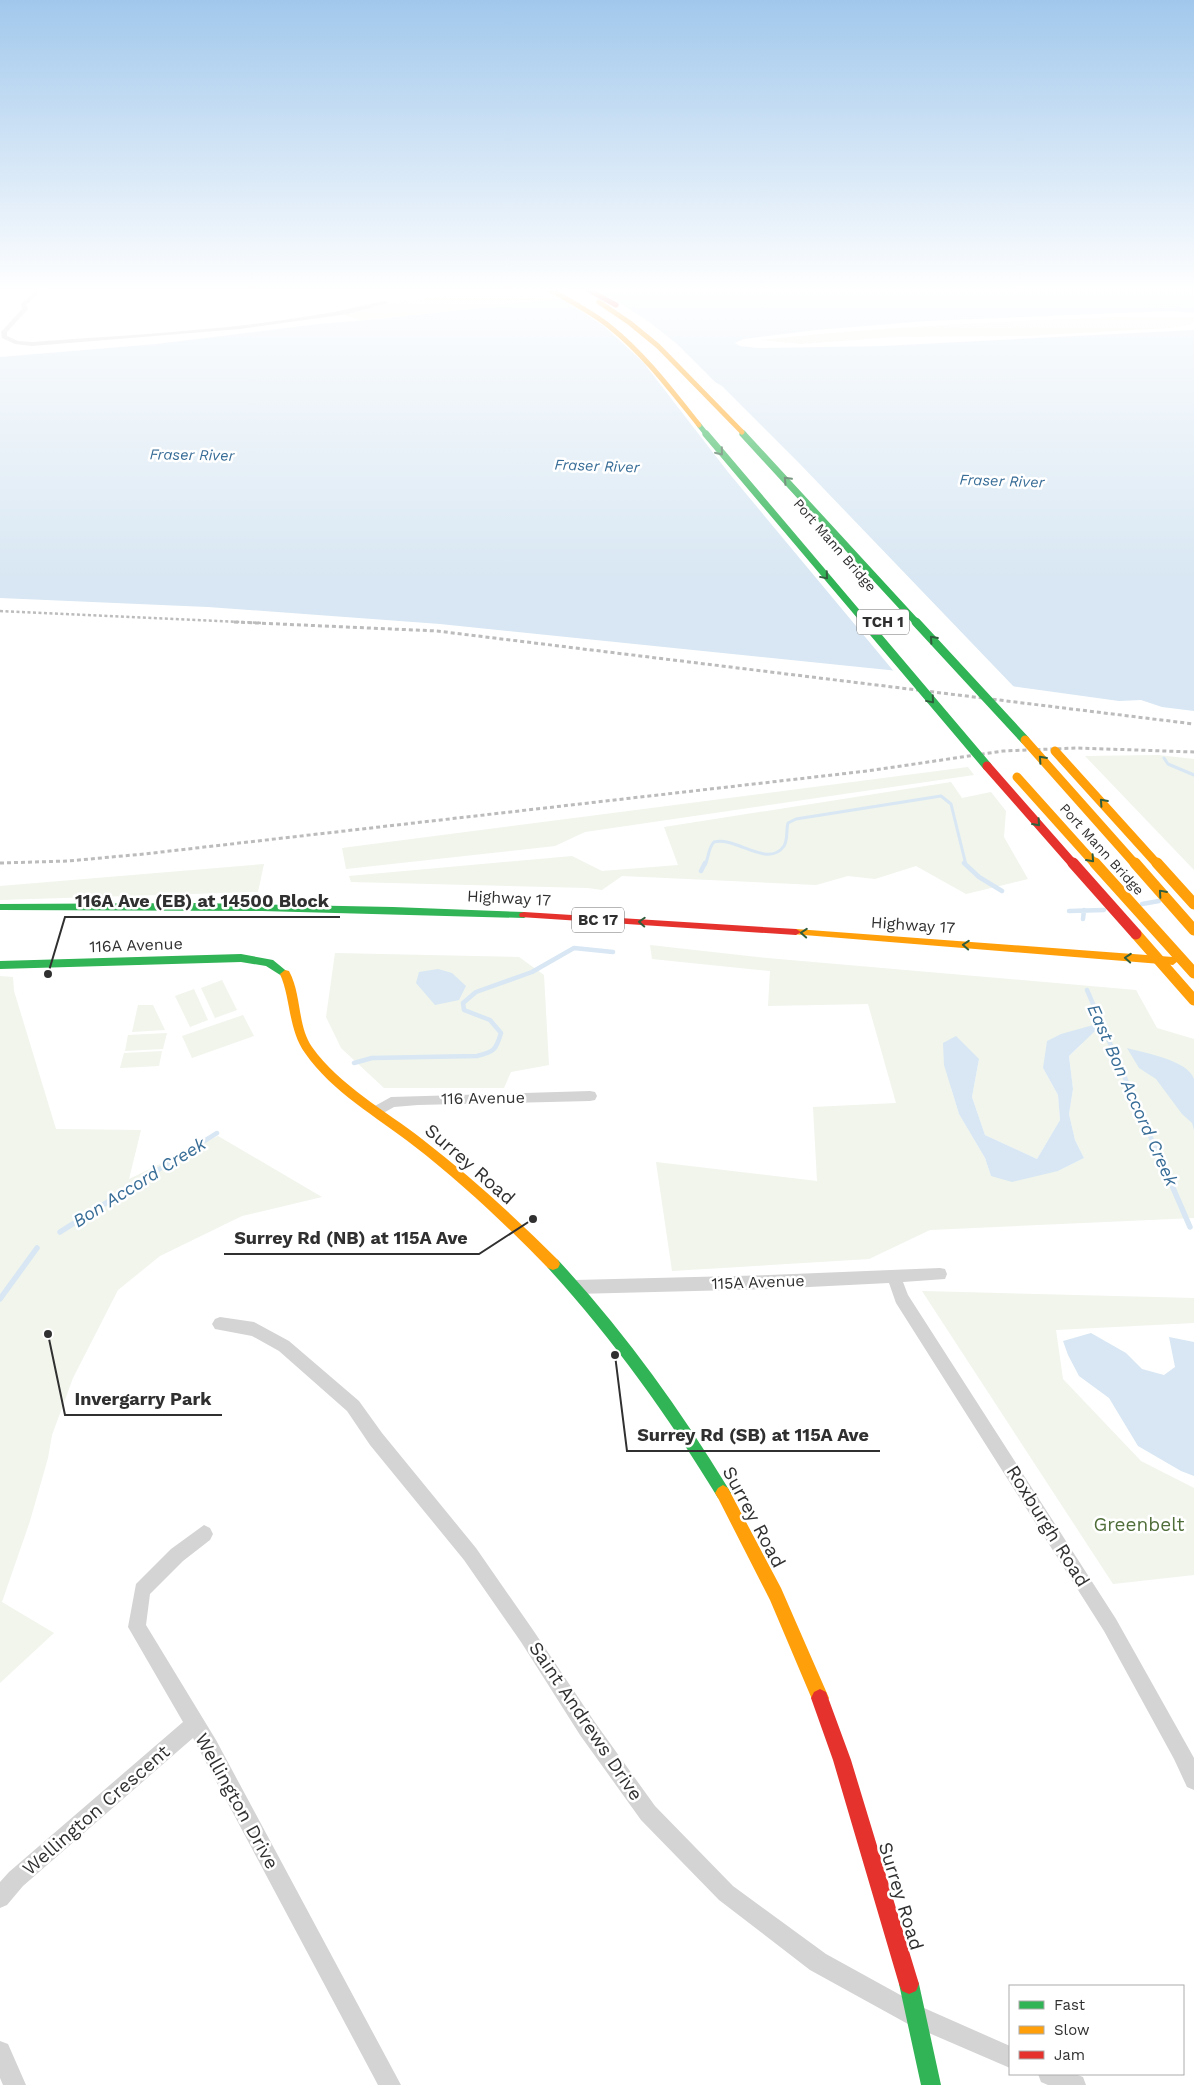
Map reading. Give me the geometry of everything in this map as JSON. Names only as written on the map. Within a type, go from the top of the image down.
[{"type":"main road","points":[[667,385],[736,471],[1009,792],[1194,1000]]},
{"type":"main road","name":"Port Mann Bridge","points":[[679,385],[830,563]]},
{"type":"main road","name":"Port Mann Bridge","points":[[697,385],[926,631],[1194,930]]},
{"type":"main road","points":[[709,385],[781,458]]},
{"type":"main road","points":[[1049,744],[1194,904]]},
{"type":"main road","name":"Port Mann Bridge","points":[[1008,767],[1194,974]]},
{"type":"main road","name":"Highway 17","points":[[0,907],[216,906],[485,913],[774,930],[1194,963]]},
{"type":"main road","points":[[753,941],[783,943]]},
{"type":"main road","name":"116A Avenue","points":[[0,965],[241,958],[273,964]]},
{"type":"main road","points":[[982,958],[1194,974]]},
{"type":"main road","name":"Surrey Road","points":[[273,964],[288,975],[292,985],[304,1044],[330,1073],[361,1100],[444,1162],[491,1203],[574,1287],[611,1330],[664,1400],[699,1454],[767,1577],[800,1649],[832,1727],[907,1976],[931,2085]]},
{"type":"street","name":"116 Avenue","points":[[378,1111],[391,1102],[590,1096]]},
{"type":"street","name":"115A Avenue","points":[[574,1287],[940,1274]]},
{"type":"street","name":"Roxburgh Road","points":[[894,1277],[901,1298],[1110,1625],[1181,1752],[1194,1780]]},
{"type":"street","name":"Saint Andrews Drive","points":[[220,1324],[254,1329],[284,1346],[347,1400],[376,1439],[414,1483],[476,1562],[587,1728],[648,1813],[726,1893],[818,1962],[916,2016],[1009,2057]]},
{"type":"street","name":"Wellington Drive","points":[[204,1534],[177,1555],[142,1590],[137,1627],[195,1724],[390,2085]]},
{"type":"street","name":"Wellington Crescent","points":[[0,1898],[16,1879],[195,1724]]},
{"type":"street","points":[[0,2052],[15,2085]]},
{"type":"street","points":[[1051,2075],[1075,2085]]},
{"type":"green space","points":[[1158,755],[1194,759],[1194,870],[1085,756]]},
{"type":"green space","points":[[968,767],[974,775],[585,832],[555,846],[346,869],[342,848]]},
{"type":"green space","points":[[951,782],[962,798],[991,792],[1006,811],[1004,837],[1028,879],[966,894],[916,866],[875,879],[848,876],[816,885],[622,876],[602,890],[588,888],[351,882],[349,876],[572,856],[602,871],[678,865],[664,827]]},
{"type":"green space","points":[[264,864],[258,892],[0,900],[0,886]]},
{"type":"green space","points":[[650,945],[767,958],[1136,990],[1157,1028],[1194,1039],[1194,1218],[930,1230],[869,1259],[672,1271],[656,1162],[817,1181],[813,1107],[896,1103],[868,1004],[768,1006],[770,971],[652,959]],"holes":[[[1083,1043],[1069,1056],[1073,1089],[1069,1114],[1075,1140],[1084,1158],[1058,1171],[991,1176],[985,1158],[959,1114],[951,1088],[979,1059],[972,1097],[985,1135],[1037,1159],[1060,1120],[1058,1095],[1043,1068]]]},
{"type":"green space","points":[[335,953],[519,957],[544,975],[549,1065],[511,1072],[504,1088],[384,1088],[341,1048],[326,1017]]},
{"type":"green space","points":[[0,976],[13,977],[14,991],[56,1129],[141,1130],[129,1179],[218,1136],[322,1197],[242,1216],[160,1256],[118,1290],[73,1378],[52,1435],[48,1458],[30,1521],[2,1602],[54,1633],[0,1683]]},
{"type":"green space","points":[[222,980],[237,1010],[215,1018],[201,988]]},
{"type":"green space","points":[[194,989],[208,1020],[190,1027],[175,996]]},
{"type":"green space","points":[[138,1005],[153,1005],[165,1030],[132,1032]]},
{"type":"green space","points":[[243,1015],[254,1036],[192,1058],[182,1036]]},
{"type":"green space","points":[[167,1033],[163,1049],[125,1051],[128,1035]]},
{"type":"green space","points":[[162,1051],[159,1066],[120,1068],[124,1053]]},
{"type":"green space","name":"Greenbelt","points":[[922,1291],[1194,1298],[1194,1323],[1056,1330],[1063,1379],[1141,1461],[1194,1488],[1194,1575],[1113,1584]]},
{"type":"water","name":"Fraser River","points":[[0,385],[1194,385],[1194,711],[1162,707],[1141,700],[1119,701],[908,672],[440,624],[208,607],[0,598]]},
{"type":"water","points":[[438,969],[452,973],[466,986],[459,1000],[435,1005],[416,983],[419,972]]},
{"type":"water","points":[[1097,1024],[1095,1031],[1069,1056],[1073,1089],[1069,1114],[1075,1140],[1084,1158],[1058,1171],[1012,1182],[991,1176],[985,1158],[959,1114],[944,1065],[943,1043],[956,1036],[979,1059],[972,1097],[985,1135],[1037,1159],[1060,1120],[1058,1095],[1043,1068],[1047,1041],[1061,1034]]},
{"type":"water","points":[[1127,1048],[1165,1058],[1190,1072],[1194,1079],[1194,1130],[1192,1123],[1182,1114],[1156,1079],[1139,1068]]},
{"type":"water","points":[[1091,1333],[1126,1353],[1142,1369],[1164,1375],[1175,1367],[1169,1337],[1194,1342],[1194,1476],[1181,1471],[1138,1446],[1109,1398],[1079,1376],[1063,1341]]},
{"type":"pier","points":[[661,385],[722,386],[800,464],[1016,689],[896,674],[728,472]]},
{"type":"waterway","name":"Bon Accord Creek","points":[[1164,758],[1168,764],[1194,775]]},
{"type":"waterway","name":"Bon Accord Creek","points":[[705,865],[714,842],[723,841],[769,854],[777,852],[784,846],[788,823],[796,819],[941,796],[951,804],[966,865]]},
{"type":"waterway","name":"Bon Accord Creek","points":[[701,871],[705,863]]},
{"type":"waterway","name":"Bon Accord Creek","points":[[966,865],[979,877],[1002,891]]},
{"type":"waterway","name":"Bon Accord Creek","points":[[1142,904],[1159,901]]},
{"type":"waterway","name":"Bon Accord Creek","points":[[1084,911],[1104,910]]},
{"type":"waterway","name":"Bon Accord Creek","points":[[1069,911],[1084,911]]},
{"type":"waterway","name":"East Bon Accord Creek","points":[[1083,919],[1084,911]]},
{"type":"waterway","name":"Bon Accord Creek","points":[[354,1063],[372,1058],[477,1056],[487,1053],[496,1047],[501,1033],[490,1020],[464,1010],[463,1003],[476,992],[532,972],[574,948],[613,952]]},
{"type":"waterway","name":"East Bon Accord Creek","points":[[1087,990],[1167,1175]]},
{"type":"waterway","name":"Bon Accord Creek","points":[[150,1175],[217,1133]]},
{"type":"waterway","name":"Bon Accord Creek","points":[[60,1232],[152,1174]]},
{"type":"waterway","name":"East Bon Accord Creek","points":[[1167,1174],[1190,1227]]},
{"type":"waterway","name":"Bon Accord Creek","points":[[0,1299],[37,1248]]},
{"type":"railway","points":[[0,611],[261,623]]},
{"type":"railway","points":[[234,622],[437,631],[1194,724]]},
{"type":"railway","points":[[0,863],[68,861],[144,854],[867,771],[1003,751],[1077,748],[1194,752]]},
{"type":"traffic: fast","points":[[699,425],[987,766]]},
{"type":"traffic: fast","points":[[742,432],[1025,740]]},
{"type":"traffic: fast","points":[[0,907],[262,907],[524,915]]},
{"type":"traffic: fast","points":[[0,965],[241,958],[269,963],[285,974]]},
{"type":"traffic: fast","points":[[553,1264],[601,1318],[645,1374],[723,1493]]},
{"type":"traffic: fast","points":[[909,1984],[931,2085]]},
{"type":"traffic: slow","points":[[668,385],[699,425]]},
{"type":"traffic: slow","points":[[696,385],[742,432]]},
{"type":"traffic: slow","points":[[1025,740],[1194,930]]},
{"type":"traffic: slow","points":[[1055,751],[1194,904]]},
{"type":"traffic: slow","points":[[1017,777],[1194,973]]},
{"type":"traffic: slow","points":[[796,932],[1173,961]]},
{"type":"traffic: slow","points":[[1136,934],[1194,1000]]},
{"type":"traffic: slow","points":[[285,974],[292,992],[303,1041],[318,1062],[359,1099],[418,1142],[471,1186],[553,1264]]},
{"type":"traffic: slow","points":[[723,1493],[776,1594],[820,1698]]},
{"type":"traffic: jam","points":[[987,766],[1136,934]]},
{"type":"traffic: jam","points":[[524,915],[796,932]]},
{"type":"traffic: jam","points":[[820,1698],[842,1760],[909,1984]]},
{"type":"place","name":"116A Ave (EB) at 14500 Block","points":[[48,974]]},
{"type":"place","name":"Surrey Rd (NB) at 115A Ave","points":[[533,1219]]},
{"type":"place","name":"Invergarry Park","points":[[48,1334]]},
{"type":"place","name":"Surrey Rd (SB) at 115A Ave","points":[[615,1355]]}]
